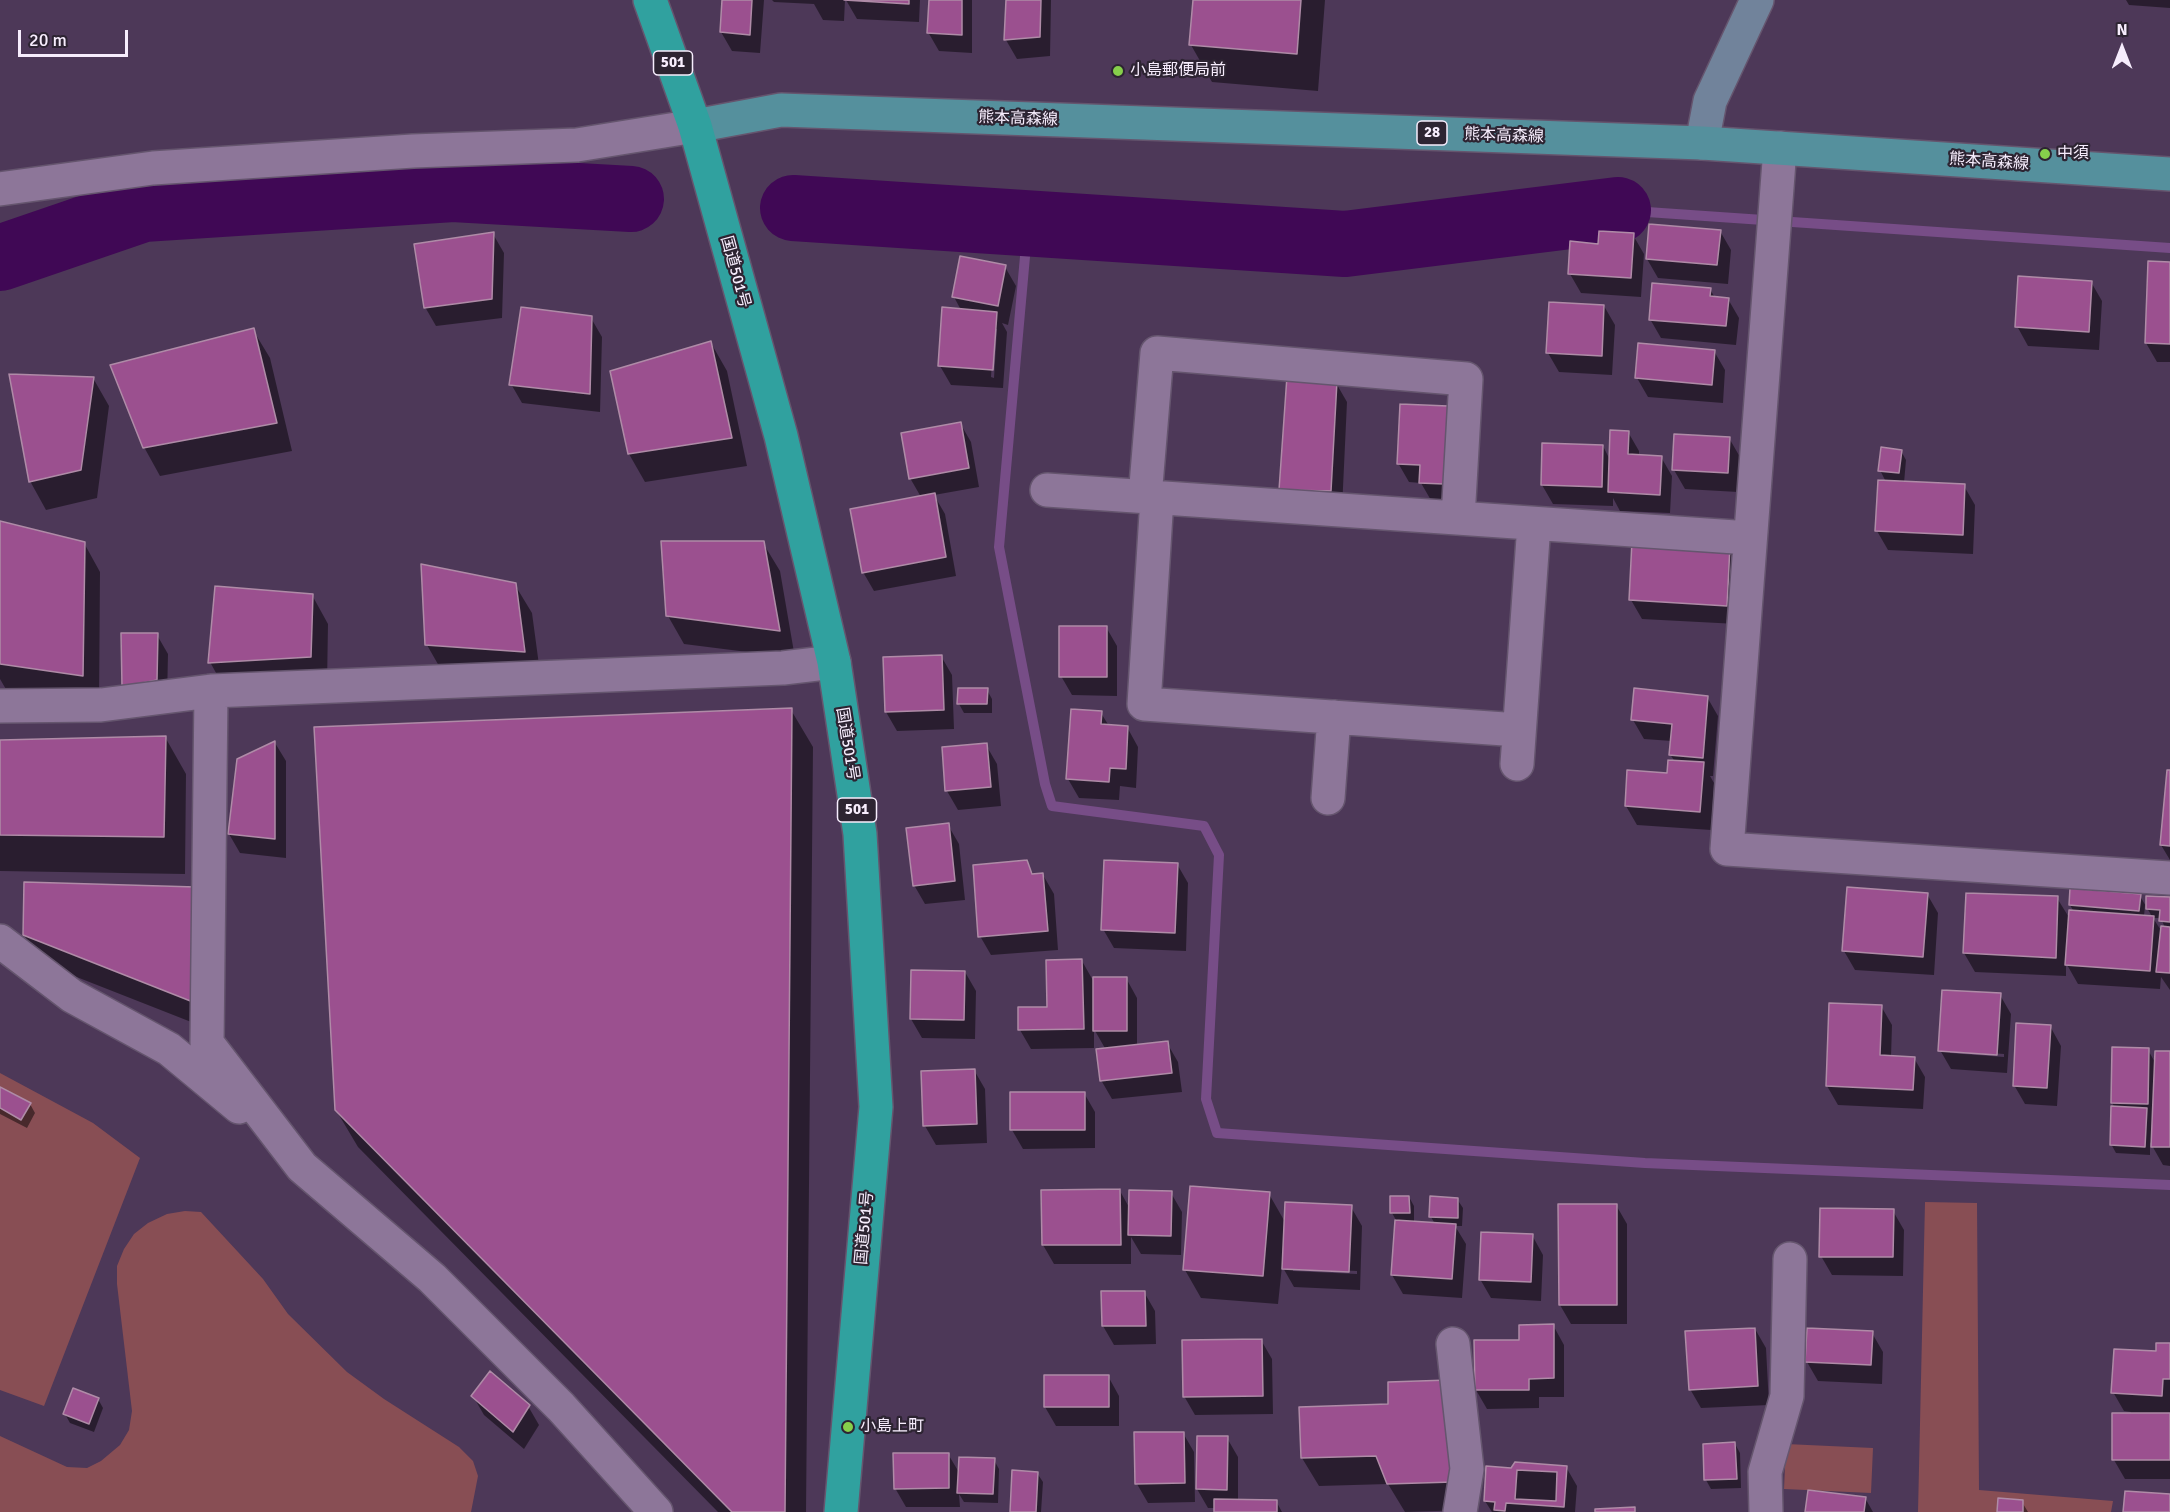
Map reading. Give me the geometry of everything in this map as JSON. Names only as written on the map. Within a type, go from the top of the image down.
[{"type":"highway","name":"国道501号","points":[[650,0],[695,126],[781,436],[834,662],[860,834],[876,1107],[841,1512]]},
{"type":"main road","name":"熊本高森線","points":[[695,126],[781,111],[1702,143],[2170,174]]},
{"type":"street","points":[[1702,143],[1710,101],[1757,0]]},
{"type":"street","points":[[0,189],[153,168],[413,151],[577,145],[695,126]]},
{"type":"street","points":[[1780,148],[1727,849],[2170,878]]},
{"type":"street","points":[[1458,518],[1466,379],[1157,353],[1143,704],[1519,730]]},
{"type":"street","points":[[1047,490],[1750,538]]},
{"type":"street","points":[[1517,764],[1534,524]]},
{"type":"street","points":[[0,706],[101,705],[211,691],[783,668],[834,662]]},
{"type":"street","points":[[211,691],[207,1043],[302,1167],[432,1278],[561,1407],[656,1512]]},
{"type":"street","points":[[1328,798],[1335,717]]},
{"type":"street","points":[[0,941],[72,996],[169,1049],[285,1144]]},
{"type":"street","points":[[1766,1512],[1765,1472],[1787,1396],[1790,1259]]},
{"type":"street","points":[[1453,1344],[1467,1469],[1460,1512]]},
{"type":"shaded area","points":[[0,1073],[93,1123],[140,1158],[44,1406],[0,1390]]},
{"type":"shaded area","points":[[1925,1202],[1977,1203],[1979,1490],[2113,1501],[2111,1512],[1918,1512]]},
{"type":"shaded area","points":[[185,1211],[201,1212],[263,1279],[288,1314],[347,1372],[384,1399],[459,1447],[473,1461],[478,1476],[471,1512],[0,1512],[0,1436],[67,1467],[87,1468],[101,1461],[120,1445],[129,1430],[132,1411],[117,1284],[117,1266],[134,1234],[148,1223],[167,1214]]},
{"type":"shaded area","points":[[1786,1444],[1873,1448],[1871,1493],[1784,1489]]},
{"type":"building","points":[[722,0],[752,0],[750,35],[720,32]]},
{"type":"building","points":[[844,0],[909,0],[909,4]]},
{"type":"building","points":[[929,0],[962,0],[962,35],[927,33]]},
{"type":"building","points":[[1006,0],[1041,0],[1040,37],[1004,40]]},
{"type":"building","points":[[1193,0],[1301,0],[1297,54],[1189,45]]},
{"type":"building","points":[[1649,224],[1721,230],[1717,265],[1646,259]]},
{"type":"building","points":[[1599,231],[1634,233],[1631,278],[1568,274],[1570,241],[1598,244]]},
{"type":"building","points":[[494,232],[492,299],[424,308],[414,244]]},
{"type":"building","points":[[960,256],[1006,265],[998,306],[952,297]]},
{"type":"building","points":[[2148,261],[2170,262],[2170,344],[2145,343]]},
{"type":"building","points":[[2018,276],[2092,281],[2089,332],[2015,327]]},
{"type":"building","points":[[1652,283],[1711,288],[1710,296],[1729,298],[1726,326],[1649,320]]},
{"type":"building","points":[[1549,302],[1604,305],[1602,356],[1546,353]]},
{"type":"building","points":[[521,307],[592,316],[590,394],[509,385]]},
{"type":"building","points":[[942,307],[997,312],[993,370],[938,366]]},
{"type":"building","points":[[254,328],[277,423],[143,448],[110,365]]},
{"type":"building","points":[[711,341],[732,438],[628,454],[610,371]]},
{"type":"building","points":[[1638,343],[1715,350],[1712,385],[1635,378]]},
{"type":"building","points":[[9,374],[94,377],[81,470],[29,482]]},
{"type":"building","points":[[1287,376],[1337,381],[1331,491],[1279,490]]},
{"type":"building","points":[[1400,404],[1448,406],[1444,484],[1419,483],[1420,465],[1397,464]]},
{"type":"building","points":[[961,422],[969,468],[909,479],[901,433]]},
{"type":"building","points":[[1610,430],[1629,431],[1628,454],[1662,456],[1660,495],[1608,492]]},
{"type":"building","points":[[1674,434],[1730,437],[1728,473],[1672,470]]},
{"type":"building","points":[[1542,443],[1603,445],[1602,487],[1541,485]]},
{"type":"building","points":[[1881,447],[1902,450],[1899,473],[1878,471]]},
{"type":"building","points":[[1878,480],[1965,484],[1963,535],[1875,531]]},
{"type":"building","points":[[935,493],[946,557],[862,573],[850,509]]},
{"type":"building","points":[[0,521],[85,542],[83,676],[0,664]]},
{"type":"building","points":[[661,541],[764,541],[780,631],[666,616]]},
{"type":"building","points":[[1632,541],[1730,546],[1727,606],[1629,600]]},
{"type":"building","points":[[421,564],[516,583],[525,652],[425,645]]},
{"type":"building","points":[[215,586],[313,594],[311,657],[208,663]]},
{"type":"building","points":[[1059,626],[1107,626],[1107,677],[1059,677]]},
{"type":"building","points":[[121,633],[158,633],[157,680],[122,687]]},
{"type":"building","points":[[942,655],[944,710],[885,712],[883,657]]},
{"type":"building","points":[[958,688],[988,688],[987,704],[957,704]]},
{"type":"building","points":[[1634,688],[1708,696],[1703,758],[1669,755],[1672,724],[1631,720]]},
{"type":"building","points":[[792,708],[785,1512],[732,1512],[335,1110],[314,727]]},
{"type":"building","points":[[1071,709],[1102,711],[1101,724],[1128,726],[1126,769],[1110,768],[1109,782],[1066,779]]},
{"type":"building","points":[[166,736],[164,837],[0,835],[0,740]]},
{"type":"building","points":[[275,741],[275,839],[228,834],[237,759]]},
{"type":"building","points":[[987,743],[991,787],[945,791],[942,747]]},
{"type":"building","points":[[1668,760],[1704,762],[1700,812],[1625,806],[1627,770],[1667,773]]},
{"type":"building","points":[[2167,770],[2170,770],[2170,846],[2160,845]]},
{"type":"building","points":[[949,823],[955,881],[913,886],[906,828]]},
{"type":"building","points":[[1027,860],[1032,874],[1043,873],[1048,931],[978,937],[973,865]]},
{"type":"building","points":[[1104,860],[1178,863],[1175,933],[1101,930]]},
{"type":"building","points":[[24,882],[196,887],[193,1002],[23,935]]},
{"type":"building","points":[[1847,887],[1928,893],[1923,957],[1842,951]]},
{"type":"building","points":[[2070,888],[2141,894],[2139,911],[2069,905]]},
{"type":"building","points":[[1966,893],[2058,896],[2056,958],[1963,953]]},
{"type":"building","points":[[2146,896],[2170,897],[2170,922],[2159,921],[2160,910],[2146,909]]},
{"type":"building","points":[[2069,910],[2154,916],[2150,971],[2065,965]]},
{"type":"building","points":[[2161,926],[2170,927],[2170,973],[2156,972]]},
{"type":"building","points":[[1082,959],[1084,1029],[1018,1030],[1018,1007],[1047,1007],[1046,960]]},
{"type":"building","points":[[911,970],[965,971],[964,1020],[910,1019]]},
{"type":"building","points":[[1093,977],[1127,977],[1127,1031],[1093,1031]]},
{"type":"building","points":[[1942,990],[2001,993],[1997,1055],[1938,1051]]},
{"type":"building","points":[[1829,1003],[1882,1005],[1880,1055],[1915,1057],[1913,1090],[1826,1086]]},
{"type":"building","points":[[2016,1023],[2051,1025],[2047,1088],[2013,1086]]},
{"type":"building","points":[[1168,1041],[1172,1073],[1100,1081],[1096,1049]]},
{"type":"building","points":[[2112,1047],[2149,1048],[2148,1104],[2111,1103]]},
{"type":"building","points":[[2155,1051],[2170,1051],[2170,1147],[2151,1147]]},
{"type":"building","points":[[975,1069],[977,1124],[923,1126],[921,1071]]},
{"type":"building","points":[[0,1087],[31,1103],[21,1120],[0,1108]]},
{"type":"building","points":[[1010,1092],[1085,1092],[1085,1130],[1010,1130]]},
{"type":"building","points":[[2111,1106],[2147,1108],[2145,1147],[2110,1145]]},
{"type":"building","points":[[1190,1186],[1270,1192],[1263,1276],[1183,1270]]},
{"type":"building","points":[[1120,1189],[1121,1245],[1042,1245],[1041,1190]]},
{"type":"building","points":[[1129,1190],[1172,1191],[1171,1236],[1128,1235]]},
{"type":"building","points":[[1390,1196],[1409,1196],[1410,1213],[1390,1213]]},
{"type":"building","points":[[1430,1196],[1458,1198],[1458,1218],[1429,1217]]},
{"type":"building","points":[[1285,1202],[1352,1205],[1349,1272],[1282,1269]]},
{"type":"building","points":[[1558,1204],[1617,1204],[1617,1305],[1559,1305]]},
{"type":"building","points":[[1820,1208],[1894,1209],[1893,1257],[1819,1257]]},
{"type":"building","points":[[1395,1220],[1456,1224],[1452,1279],[1391,1275]]},
{"type":"building","points":[[1481,1232],[1533,1234],[1531,1282],[1479,1280]]},
{"type":"building","points":[[1101,1291],[1145,1291],[1146,1326],[1102,1326]]},
{"type":"building","points":[[1554,1324],[1554,1378],[1529,1379],[1529,1390],[1475,1390],[1474,1340],[1519,1340],[1519,1325]]},
{"type":"building","points":[[1755,1328],[1758,1386],[1689,1390],[1685,1331]]},
{"type":"building","points":[[1807,1328],[1873,1331],[1871,1365],[1805,1362]]},
{"type":"building","points":[[1262,1339],[1263,1396],[1183,1397],[1182,1340]]},
{"type":"building","points":[[2156,1343],[2170,1343],[2170,1379],[2163,1379],[2162,1396],[2111,1393],[2114,1349],[2156,1351]]},
{"type":"building","points":[[490,1371],[530,1405],[513,1432],[471,1396]]},
{"type":"building","points":[[1044,1375],[1109,1375],[1109,1407],[1044,1407]]},
{"type":"building","points":[[1449,1380],[1453,1482],[1387,1484],[1376,1456],[1301,1458],[1299,1407],[1388,1404],[1388,1382]]},
{"type":"building","points":[[73,1388],[99,1398],[89,1424],[63,1414]]},
{"type":"building","points":[[2112,1413],[2170,1413],[2170,1460],[2112,1460]]},
{"type":"building","points":[[1134,1432],[1184,1432],[1185,1483],[1135,1484]]},
{"type":"building","points":[[1197,1436],[1228,1436],[1227,1490],[1196,1489]]},
{"type":"building","points":[[1735,1442],[1737,1479],[1704,1480],[1703,1444]]},
{"type":"building","points":[[893,1453],[949,1453],[949,1488],[894,1489]]},
{"type":"building","points":[[959,1457],[995,1458],[993,1494],[957,1493]]},
{"type":"building","points":[[1515,1462],[1567,1466],[1564,1507],[1506,1503],[1505,1511],[1494,1510],[1495,1502],[1484,1501],[1486,1466],[1511,1468]]},
{"type":"building","points":[[1012,1470],[1038,1472],[1036,1512],[1010,1512]]},
{"type":"building","points":[[1517,1470],[1557,1472],[1556,1501],[1515,1499]]},
{"type":"building","points":[[1808,1490],[1866,1497],[1864,1512],[1805,1512]]},
{"type":"building","points":[[2125,1491],[2170,1494],[2170,1512],[2123,1512]]},
{"type":"building","points":[[1998,1498],[2023,1500],[2023,1512],[1997,1512]]},
{"type":"building","points":[[1214,1499],[1277,1500],[1277,1512],[1214,1512]]},
{"type":"building","points":[[1635,1507],[1635,1512],[1595,1512],[1595,1509]]},
{"type":"waterway","points":[[0,258],[143,209],[453,189],[631,199]]},
{"type":"waterway","points":[[793,208],[1345,244],[1618,210]]},
{"type":"waterway","points":[[1618,210],[2170,248]]},
{"type":"waterway","points":[[1028,223],[999,547],[1045,784],[1052,806],[1204,826],[1219,855],[1206,1099],[1217,1133],[1645,1163],[2170,1185]]},
{"type":"place","name":"小島郵便局前","points":[[1118,71]]},
{"type":"place","name":"中須","points":[[2045,154]]},
{"type":"place","name":"小島上町","points":[[848,1427]]}]
